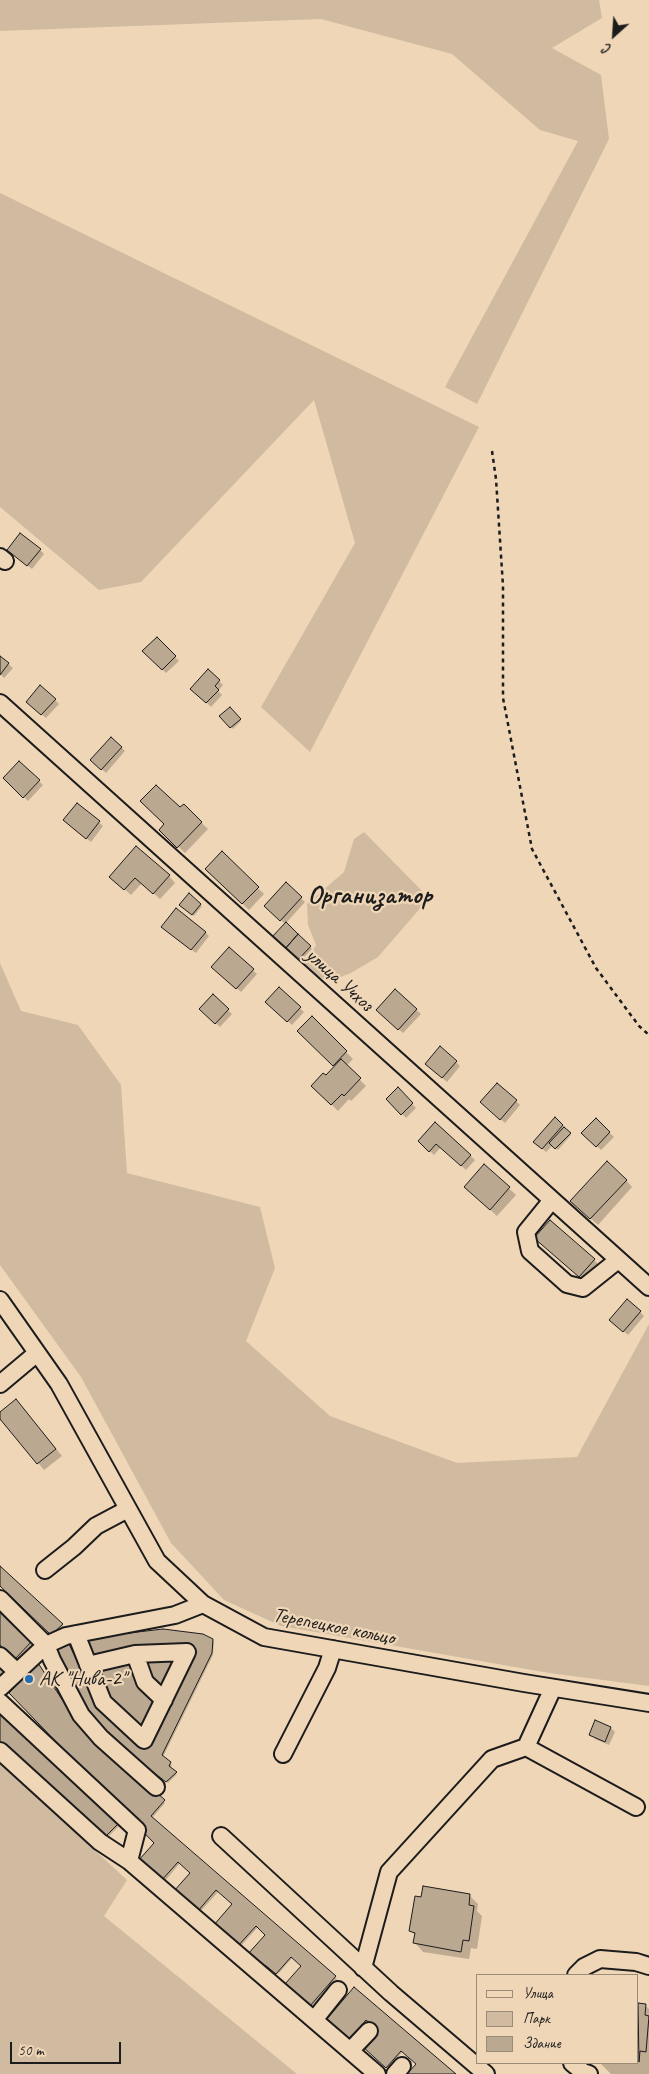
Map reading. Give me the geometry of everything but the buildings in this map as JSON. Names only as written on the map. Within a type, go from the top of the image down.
[{"type":"street","name":"улица Учхоз","points":[[0,703],[649,1287]]},
{"type":"street","points":[[552,1200],[526,1232],[530,1251],[567,1284],[583,1288],[618,1260]]},
{"type":"street","name":"Терепецкое кольцо","points":[[0,1300],[59,1384],[157,1561],[203,1604],[264,1637],[649,1703]]},
{"type":"street","points":[[0,1384],[37,1353]]},
{"type":"street","points":[[45,1570],[74,1547],[96,1526],[128,1509]]},
{"type":"street","points":[[0,1599],[46,1645],[80,1715],[101,1738],[156,1787]]},
{"type":"street","points":[[0,1688],[46,1645],[76,1634],[175,1615],[203,1604]]},
{"type":"street","points":[[76,1634],[88,1665],[103,1702],[144,1740],[187,1652],[136,1654],[88,1665]]},
{"type":"street","points":[[283,1754],[327,1668],[333,1649]]},
{"type":"street","points":[[136,1654],[145,1682],[164,1700]]},
{"type":"street","points":[[0,1656],[17,1672]]},
{"type":"street","points":[[526,1747],[553,1688]]},
{"type":"street","points":[[0,1702],[137,1830],[129,1861]]},
{"type":"street","points":[[363,1968],[389,1872],[492,1758],[526,1747],[636,1807]]},
{"type":"street","points":[[0,1751],[100,1842],[129,1861],[377,2074]]},
{"type":"street","points":[[221,1836],[363,1968],[486,2074]]},
{"type":"street","points":[[577,1974],[584,1967],[600,1959],[636,1962],[649,1966]]},
{"type":"street","points":[[314,2020],[338,1990]]},
{"type":"street","points":[[350,2051],[369,2031]]},
{"type":"street","points":[[573,2064],[583,2072],[590,2074]]},
{"type":"path","points":[[492,451],[496,479],[503,586],[503,698],[532,849],[596,968],[639,1026],[649,1035]]},
{"type":"green space","points":[[0,0],[599,0],[602,18],[552,48],[601,75],[609,139],[477,404],[445,387],[578,141],[540,130],[452,54],[321,19],[0,31]]},
{"type":"green space","points":[[0,193],[479,427],[310,752],[261,707],[355,543],[314,400],[141,582],[99,590],[0,507]]},
{"type":"green space","points":[[364,832],[429,898],[378,957],[351,973],[330,981],[309,973],[305,965],[316,945],[308,925],[307,904],[344,872],[354,839]]},
{"type":"green space","points":[[0,963],[21,1011],[78,1025],[121,1085],[127,1173],[260,1207],[275,1268],[246,1341],[330,1416],[457,1463],[577,1457],[649,1324],[649,1686],[549,1673],[281,1626],[224,1600],[171,1543],[81,1377],[0,1265]]},
{"type":"green space","points":[[0,1763],[127,1880],[104,1916],[297,2074],[0,2074]]},
{"type":"place","name":"АК \"Нива-2\"","points":[[29,1679]]},
{"type":"district","name":"Организатор","points":[[370,896]]}]
